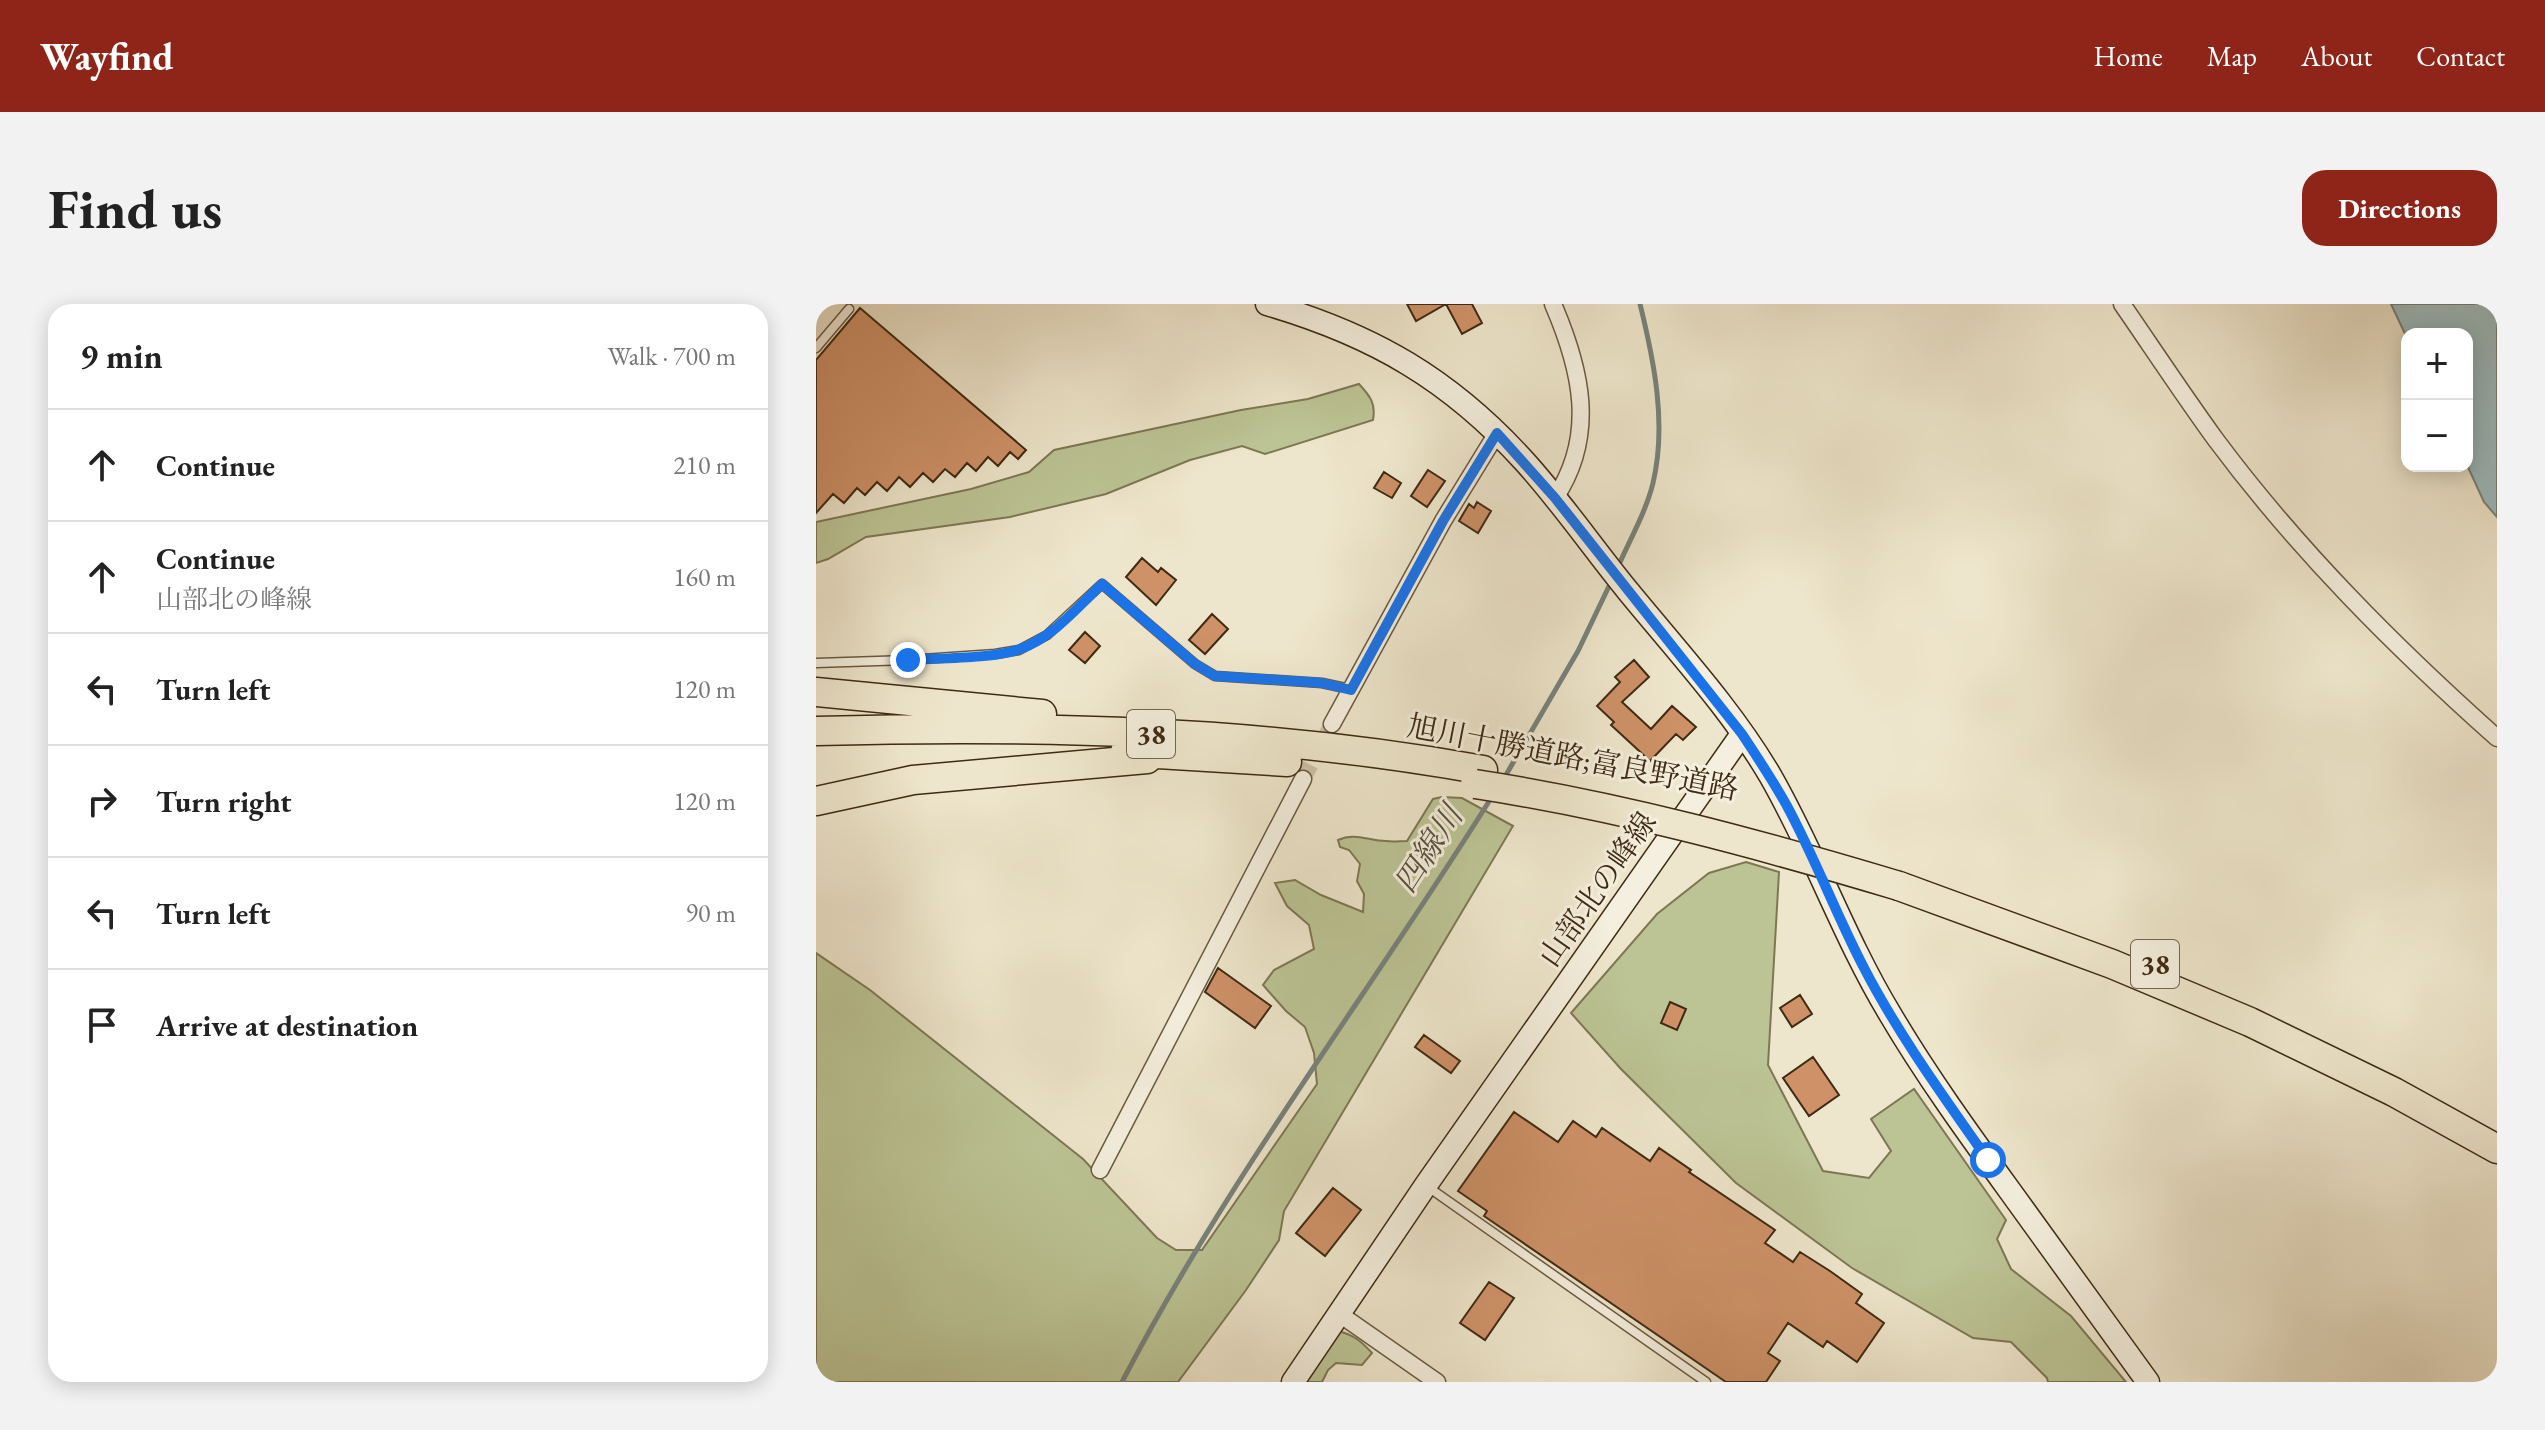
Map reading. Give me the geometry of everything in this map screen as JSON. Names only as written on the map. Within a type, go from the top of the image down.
[{"type":"highway","points":[[816,692],[1008,710],[1193,746]]},
{"type":"highway","name":"旭川十勝道路;富良野道路","points":[[816,731],[1023,729],[1193,746]]},
{"type":"highway","name":"旭川十勝道路;富良野道路","points":[[816,749],[1310,745],[1414,757],[1479,777],[1629,799],[1739,825],[2105,942],[2258,1008],[2479,1124],[2497,1149]]},
{"type":"highway","name":"38","points":[[816,801],[913,780],[1193,746]]},
{"type":"main road","points":[[1267,304],[1319,319],[1423,372],[1459,398],[1497,433],[1555,498],[1692,668],[1769,774],[1863,967],[1917,1058],[2148,1382]]},
{"type":"main road","name":"山部北の峰線","points":[[1293,1382],[1426,1185],[1742,734]]},
{"type":"street","points":[[1553,304],[1574,361],[1581,406],[1575,458],[1555,498]]},
{"type":"street","points":[[2122,304],[2217,441],[2308,551],[2388,638],[2497,738]]},
{"type":"street","points":[[1332,724],[1443,521],[1497,433]]},
{"type":"street","points":[[1100,1170],[1303,779]]},
{"type":"street","points":[[1338,1313],[1437,1382]]},
{"type":"lane","points":[[816,348],[849,309]]},
{"type":"lane","points":[[816,663],[908,660],[1019,650],[1047,635],[1102,584],[1195,664],[1215,676],[1322,683],[1351,690]]},
{"type":"lane","points":[[1426,1185],[1706,1382]]},
{"type":"green space","points":[[1359,384],[1371,400],[1373,420],[1265,454],[1242,446],[1190,460],[1106,494],[1010,517],[866,537],[816,563],[816,522],[971,489],[1029,472],[1054,450],[1241,410],[1308,399]]},
{"type":"green space","points":[[1462,798],[1513,826],[1284,1211],[1279,1240],[1178,1382],[816,1382],[816,953],[870,990],[1083,1159],[1157,1238],[1176,1250],[1202,1250],[1317,1084],[1314,1053],[1305,1027],[1263,985],[1274,970],[1314,949],[1309,925],[1287,906],[1275,883],[1295,880],[1321,895],[1363,912],[1364,894],[1357,881],[1360,864],[1349,850],[1340,847],[1338,840],[1356,837],[1407,841],[1433,799]]},
{"type":"green space","points":[[1746,862],[1779,872],[1768,1065],[1823,1171],[1869,1178],[1891,1151],[1871,1119],[1914,1089],[2006,1220],[1997,1239],[2011,1269],[2071,1316],[2126,1382],[2048,1382],[2011,1342],[1973,1338],[1852,1268],[1736,1183],[1621,1069],[1571,1013],[1657,914],[1709,873]]},
{"type":"green space","points":[[1337,1331],[1357,1339],[1372,1353],[1362,1365],[1336,1363],[1322,1382],[1303,1382]]},
{"type":"water","points":[[2391,304],[2497,304],[2497,517],[2484,502],[2470,472],[2473,472],[2473,328],[2402,328]]},
{"type":"building","points":[[1407,304],[1446,304],[1416,321]]},
{"type":"building","points":[[1446,304],[1472,304],[1482,323],[1462,334]]},
{"type":"building","points":[[860,308],[1026,450],[1018,459],[1010,452],[998,466],[988,457],[976,471],[967,463],[955,477],[945,469],[933,482],[923,473],[910,487],[899,477],[887,491],[877,482],[865,495],[857,488],[844,503],[833,494],[816,513],[816,360]]},
{"type":"building","points":[[1428,470],[1445,481],[1427,507],[1411,496]]},
{"type":"building","points":[[1384,472],[1401,483],[1392,498],[1374,488]]},
{"type":"building","points":[[1477,502],[1491,511],[1478,533],[1459,521],[1469,504],[1474,508]]},
{"type":"building","points":[[1142,558],[1158,572],[1161,568],[1176,580],[1156,605],[1126,577]]},
{"type":"building","points":[[1212,614],[1228,629],[1205,654],[1189,640]]},
{"type":"building","points":[[1085,632],[1100,646],[1085,663],[1069,650]]},
{"type":"building","points":[[1634,660],[1649,677],[1622,702],[1651,729],[1672,706],[1696,727],[1683,740],[1676,734],[1650,761],[1611,725],[1614,722],[1597,706],[1620,682],[1615,677]]},
{"type":"building","points":[[1218,968],[1271,1006],[1255,1028],[1205,992]]},
{"type":"building","points":[[1800,995],[1812,1014],[1792,1027],[1780,1008]]},
{"type":"building","points":[[1670,1002],[1686,1009],[1677,1030],[1661,1023]]},
{"type":"building","points":[[1424,1035],[1460,1061],[1451,1073],[1415,1047]]},
{"type":"building","points":[[1813,1057],[1839,1095],[1809,1116],[1783,1078]]},
{"type":"building","points":[[1514,1112],[1558,1142],[1573,1121],[1596,1137],[1602,1128],[1650,1161],[1659,1148],[1775,1230],[1765,1243],[1793,1262],[1800,1252],[1830,1271],[1862,1294],[1856,1303],[1884,1323],[1857,1362],[1827,1341],[1823,1347],[1788,1323],[1768,1353],[1780,1361],[1766,1382],[1726,1382],[1484,1216],[1487,1211],[1458,1191]]},
{"type":"building","points":[[1333,1188],[1361,1210],[1325,1256],[1296,1233]]},
{"type":"building","points":[[1489,1282],[1514,1298],[1485,1340],[1460,1323]]},
{"type":"waterway","name":"四線川","points":[[1617,569],[1646,505],[1653,483],[1659,438],[1657,393],[1640,304]]},
{"type":"waterway","name":"四線川","points":[[1503,780],[1578,651],[1611,582]]},
{"type":"waterway","name":"四線川","points":[[1122,1382],[1254,1157],[1493,795]]},
{"type":"tunnel","points":[[1303,779],[1332,724]]},
{"type":"route","points":[[908,660],[1019,650],[1047,635],[1102,584],[1195,664],[1215,676],[1322,683],[1351,690],[1443,521],[1497,433],[1555,498],[1742,734],[1788,809],[1863,967],[1887,1010],[1988,1160]]}]
